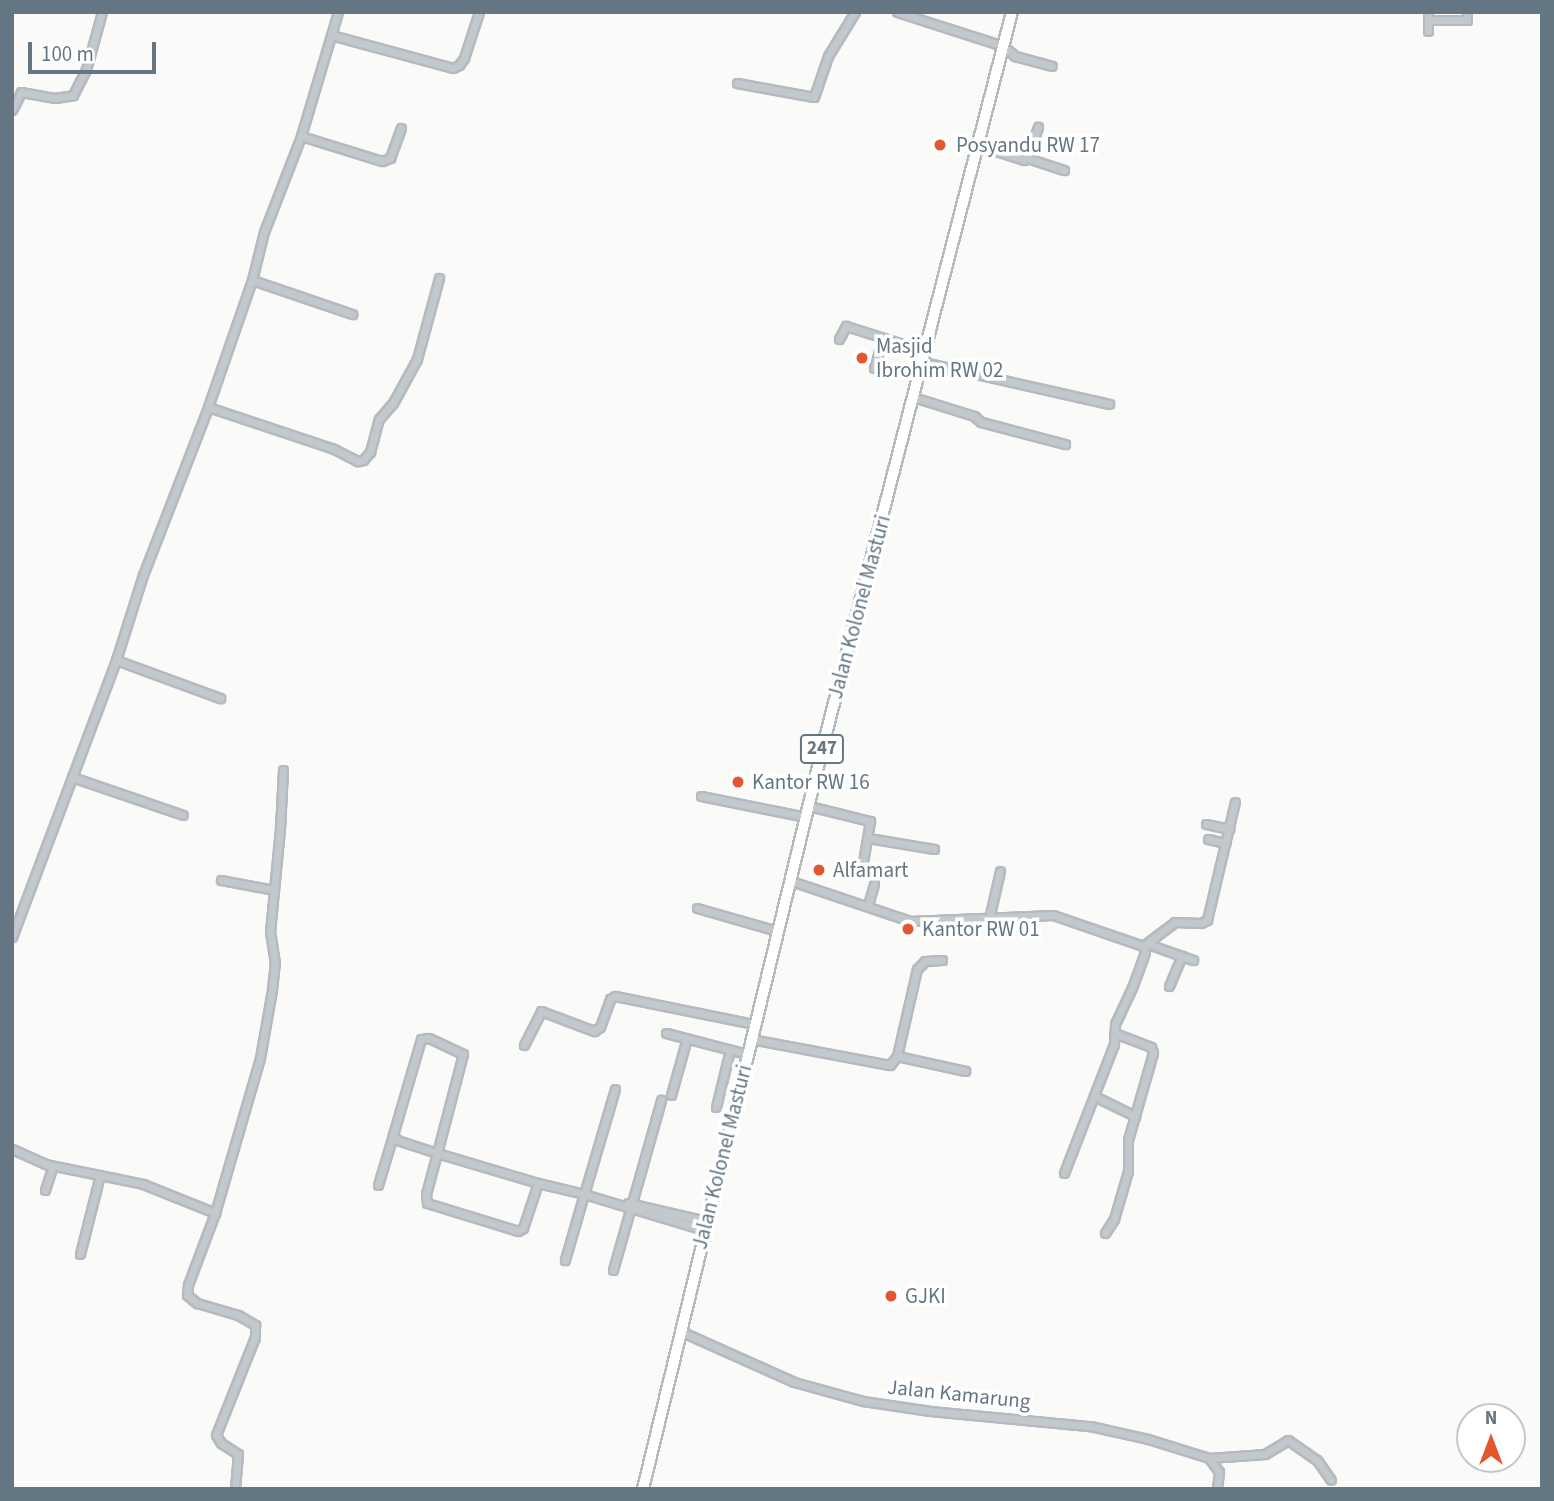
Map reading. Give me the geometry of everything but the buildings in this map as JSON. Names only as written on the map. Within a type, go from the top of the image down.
[{"type":"main road","name":"Jalan Kolonel Masturi","points":[[643,1489],[807,811],[1012,12]]},
{"type":"street","points":[[12,110],[21,92],[55,98],[73,95],[86,70],[102,12]]},
{"type":"street","points":[[12,937],[116,660],[143,575],[208,407],[252,280],[264,232],[301,136],[338,12]]},
{"type":"street","points":[[331,35],[453,68],[464,58],[479,12]]},
{"type":"street","points":[[737,82],[814,97],[828,56],[855,12]]},
{"type":"street","points":[[897,12],[1003,46],[1009,54],[1052,66]]},
{"type":"street","points":[[1428,31],[1428,16],[1466,20],[1467,12]]},
{"type":"street","points":[[1027,158],[1038,127]]},
{"type":"street","points":[[301,136],[382,161],[390,158],[401,128]]},
{"type":"street","points":[[977,145],[1064,170]]},
{"type":"street","points":[[208,407],[334,449],[358,461],[363,460],[370,452],[379,419],[407,381],[417,359],[439,278]]},
{"type":"street","points":[[252,280],[352,314]]},
{"type":"street","points":[[839,340],[846,326],[883,338],[924,357],[1109,404]]},
{"type":"street","points":[[874,368],[883,338]]},
{"type":"street","points":[[913,397],[974,416],[981,422],[1065,444]]},
{"type":"street","points":[[116,660],[220,698]]},
{"type":"street","points":[[236,1489],[238,1454],[220,1443],[216,1435],[255,1337],[255,1325],[238,1315],[197,1303],[187,1294],[215,1213],[260,1058],[274,977],[270,932],[283,770]]},
{"type":"street","points":[[72,777],[183,815]]},
{"type":"street","points":[[701,796],[870,821],[863,862]]},
{"type":"street","points":[[1064,1173],[1114,1044],[1115,1024],[1146,945],[1175,922],[1201,923],[1207,920],[1236,802]]},
{"type":"street","points":[[1206,824],[1229,829]]},
{"type":"street","points":[[868,838],[934,849]]},
{"type":"street","points":[[1208,839],[1226,843]]},
{"type":"street","points":[[989,919],[1000,871]]},
{"type":"street","points":[[221,880],[274,890]]},
{"type":"street","points":[[791,881],[915,921],[1059,916],[1193,960]]},
{"type":"street","points":[[868,905],[874,884]]},
{"type":"street","points":[[697,908],[778,931]]},
{"type":"street","points":[[1169,986],[1182,956]]},
{"type":"street","points":[[751,1039],[890,1065],[897,1056],[917,969],[925,961],[942,960]]},
{"type":"street","points":[[524,1045],[541,1011],[594,1031],[600,1027],[610,999],[614,996],[754,1024]]},
{"type":"street","points":[[666,1032],[730,1050],[746,1058]]},
{"type":"street","points":[[1105,1233],[1114,1219],[1128,1171],[1128,1140],[1153,1050],[1115,1033]]},
{"type":"street","points":[[378,1185],[419,1041],[428,1038],[459,1051],[463,1056],[426,1194],[429,1205],[521,1230],[538,1183]]},
{"type":"street","points":[[671,1095],[687,1038]]},
{"type":"street","points":[[716,1107],[730,1050]]},
{"type":"street","points":[[897,1056],[965,1071]]},
{"type":"street","points":[[728,1059],[746,1058]]},
{"type":"street","points":[[565,1259],[615,1088]]},
{"type":"street","points":[[1094,1096],[1135,1116]]},
{"type":"street","points":[[612,1270],[661,1100]]},
{"type":"street","points":[[393,1135],[397,1140],[538,1183],[705,1226]]},
{"type":"street","points":[[12,1149],[33,1161],[143,1184],[215,1213]]},
{"type":"street","points":[[46,1189],[53,1166]]},
{"type":"street","points":[[80,1254],[100,1175]]},
{"type":"street","name":"Jalan Kamarung","points":[[680,1331],[794,1382],[863,1401],[930,1411],[1090,1426],[1148,1438],[1209,1458]]},
{"type":"street","points":[[1209,1458],[1265,1454],[1288,1440],[1317,1460],[1331,1480]]},
{"type":"street","points":[[1209,1458],[1219,1472],[1217,1489]]},
{"type":"place","name":"Posyandu RW 17","points":[[940,145]]},
{"type":"place","name":"Masjid Ibrohim RW 02","points":[[862,358]]},
{"type":"place","name":"Kantor RW 16","points":[[738,782]]},
{"type":"place","name":"Alfamart","points":[[819,870]]},
{"type":"place","name":"Kantor RW 01","points":[[908,929]]},
{"type":"place","name":"GJKI","points":[[891,1296]]}]
